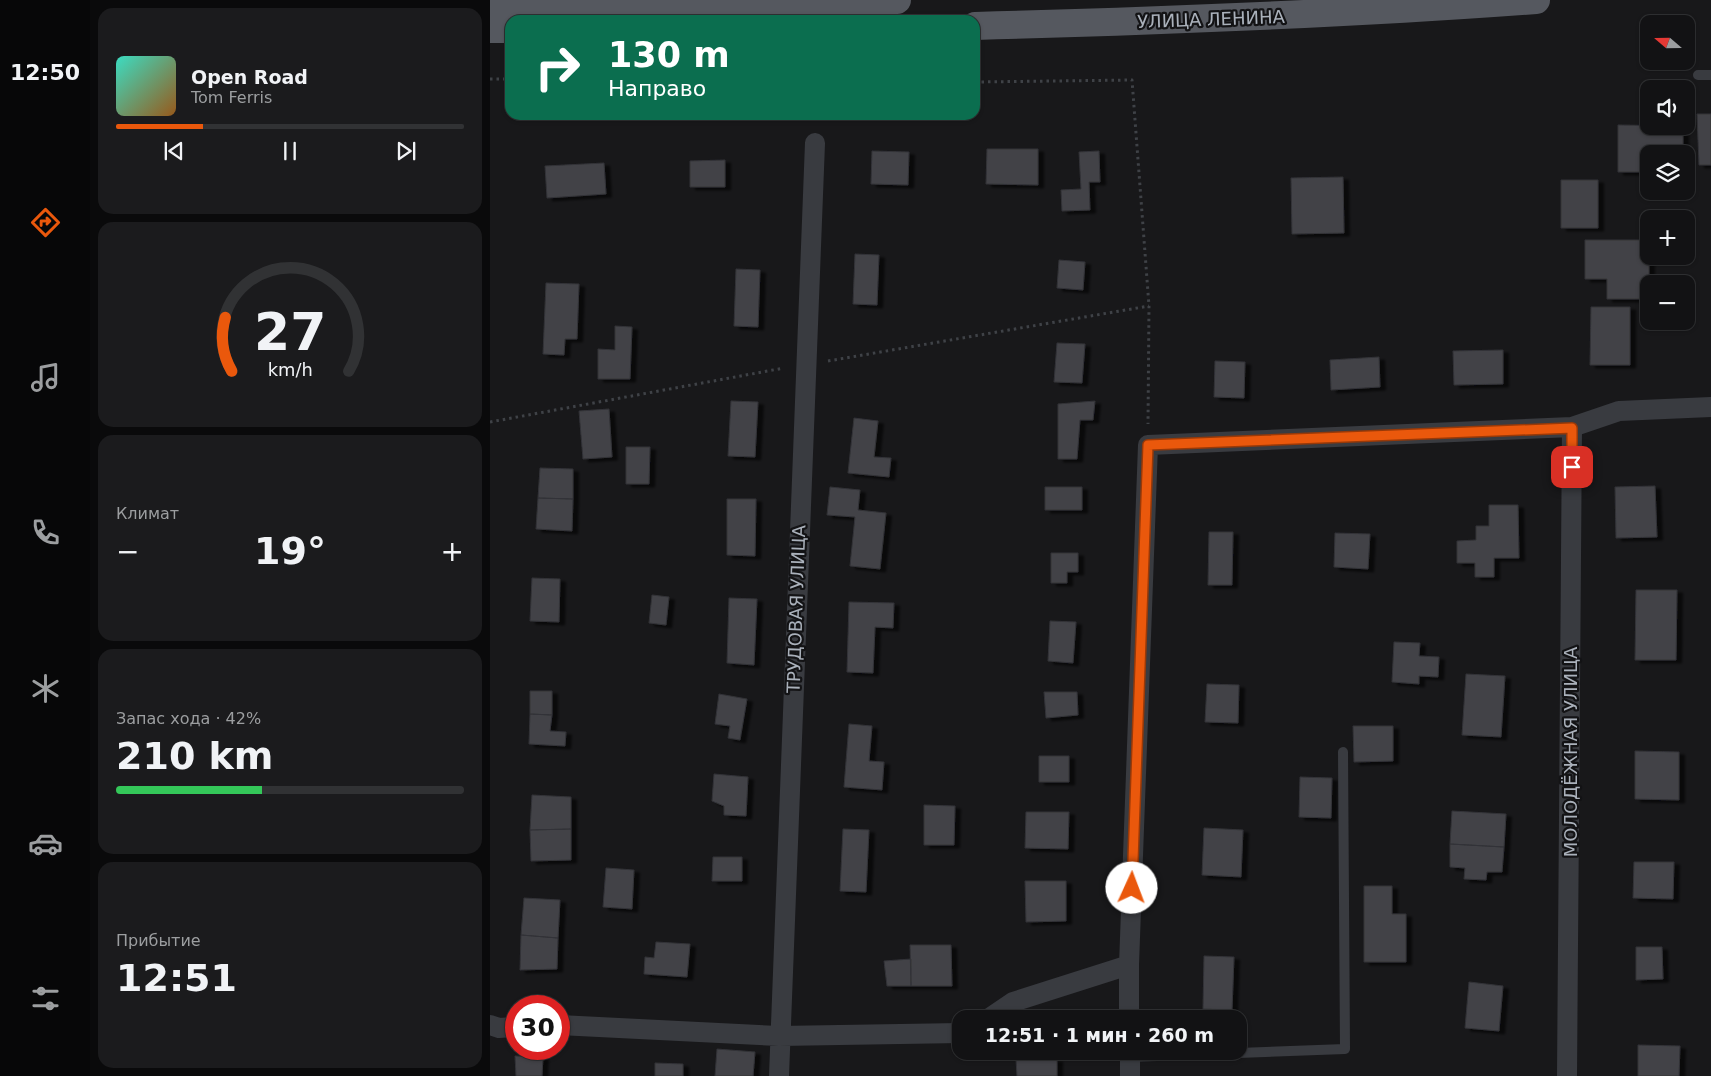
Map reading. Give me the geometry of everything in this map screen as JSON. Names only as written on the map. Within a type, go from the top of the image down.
[{"type":"main road","points":[[490,5],[604,2],[897,0]]},
{"type":"main road","name":"УЛИЦА ЛЕНИНА","points":[[980,26],[1220,19],[1402,10],[1536,0]]},
{"type":"main road","points":[[490,29],[505,29]]},
{"type":"street","name":"ТРУДОВАЯ УЛИЦА","points":[[779,1076],[779,1036],[815,142]]},
{"type":"street","points":[[1130,1010],[1129,966],[1148,445],[1572,428],[1619,411],[1711,407]]},
{"type":"street","name":"МОЛОДЁЖНАЯ УЛИЦА","points":[[1567,1076],[1572,428]]},
{"type":"street","points":[[1001,1010],[1013,1002],[1129,966]]},
{"type":"street","points":[[490,1025],[505,1028]]},
{"type":"street","points":[[570,1026],[779,1036],[952,1033]]},
{"type":"lane","points":[[1698,75],[1711,75]]},
{"type":"lane","points":[[1130,1062],[1345,1050],[1343,752]]},
{"type":"path","points":[[490,79],[505,79]]},
{"type":"path","points":[[980,82],[1132,80],[1149,306],[1148,445]]},
{"type":"building","points":[[1697,114],[1711,114],[1711,165],[1699,165]]},
{"type":"building","points":[[1618,125],[1640,125],[1640,135],[1683,135],[1683,145],[1640,145],[1640,172],[1618,172]]},
{"type":"building","points":[[987,149],[1038,149],[1038,185],[986,184]]},
{"type":"building","points":[[872,151],[909,152],[908,185],[871,184]]},
{"type":"building","points":[[1099,151],[1100,182],[1089,182],[1090,210],[1062,211],[1061,190],[1081,189],[1079,152]]},
{"type":"building","points":[[725,160],[725,187],[690,187],[690,161]]},
{"type":"building","points":[[604,163],[606,194],[547,198],[545,166]]},
{"type":"building","points":[[1343,177],[1344,233],[1292,234],[1291,178]]},
{"type":"building","points":[[1561,180],[1598,180],[1598,228],[1561,228]]},
{"type":"building","points":[[1585,240],[1640,240],[1640,265],[1649,265],[1649,275],[1640,275],[1640,299],[1607,299],[1607,279],[1585,279]]},
{"type":"building","points":[[855,254],[879,255],[877,305],[853,304]]},
{"type":"building","points":[[1059,260],[1085,262],[1083,290],[1057,288]]},
{"type":"building","points":[[736,269],[760,270],[758,327],[734,326]]},
{"type":"building","points":[[546,283],[579,284],[577,339],[565,339],[564,355],[543,354]]},
{"type":"building","points":[[1591,307],[1630,307],[1630,365],[1590,365]]},
{"type":"building","points":[[615,326],[632,327],[630,379],[598,379],[598,349],[615,350]]},
{"type":"building","points":[[1057,343],[1085,344],[1082,383],[1054,382]]},
{"type":"building","points":[[1503,350],[1503,384],[1454,385],[1453,351]]},
{"type":"building","points":[[1379,357],[1380,387],[1331,390],[1330,360]]},
{"type":"building","points":[[1215,361],[1245,362],[1244,398],[1214,397]]},
{"type":"building","points":[[731,401],[758,402],[755,457],[728,456]]},
{"type":"building","points":[[1095,401],[1093,420],[1080,420],[1077,459],[1058,459],[1058,404]]},
{"type":"building","points":[[609,409],[612,457],[583,459],[579,411]]},
{"type":"building","points":[[854,418],[878,421],[874,457],[891,458],[889,477],[848,473]]},
{"type":"building","points":[[626,447],[650,447],[649,484],[626,484]]},
{"type":"building","points":[[540,468],[573,469],[573,499],[538,498]]},
{"type":"building","points":[[1655,486],[1657,537],[1616,538],[1615,487]]},
{"type":"building","points":[[830,487],[860,490],[858,510],[886,513],[880,569],[850,566],[855,517],[827,515]]},
{"type":"building","points":[[1045,487],[1082,487],[1082,510],[1045,510]]},
{"type":"building","points":[[538,498],[573,499],[572,531],[536,529]]},
{"type":"building","points":[[727,499],[756,499],[755,556],[727,555]]},
{"type":"building","points":[[1489,505],[1518,505],[1519,558],[1494,558],[1494,577],[1475,577],[1475,563],[1457,563],[1457,541],[1476,540],[1476,526],[1489,526]]},
{"type":"building","points":[[1209,532],[1233,532],[1232,585],[1208,585]]},
{"type":"building","points":[[1335,533],[1370,534],[1368,569],[1334,567]]},
{"type":"building","points":[[1051,553],[1078,553],[1078,572],[1067,572],[1067,583],[1051,583]]},
{"type":"building","points":[[532,578],[560,579],[559,622],[530,621]]},
{"type":"building","points":[[1636,590],[1677,590],[1676,660],[1635,660]]},
{"type":"building","points":[[652,595],[669,597],[666,625],[649,623]]},
{"type":"building","points":[[729,598],[757,599],[754,665],[727,663]]},
{"type":"building","points":[[849,602],[894,603],[893,628],[875,627],[873,673],[847,672]]},
{"type":"building","points":[[1050,621],[1076,622],[1073,663],[1048,661]]},
{"type":"building","points":[[1394,642],[1420,643],[1419,656],[1439,657],[1438,677],[1419,676],[1419,684],[1392,682]]},
{"type":"building","points":[[1466,674],[1505,676],[1501,737],[1462,735]]},
{"type":"building","points":[[1207,684],[1239,685],[1238,723],[1205,722]]},
{"type":"building","points":[[530,691],[552,691],[552,715],[530,714]]},
{"type":"building","points":[[1044,692],[1077,692],[1078,715],[1046,718]]},
{"type":"building","points":[[719,694],[747,699],[740,740],[728,738],[730,726],[715,724]]},
{"type":"building","points":[[530,714],[552,715],[550,731],[566,732],[565,746],[529,744]]},
{"type":"building","points":[[849,724],[872,726],[869,761],[884,762],[882,790],[844,787]]},
{"type":"building","points":[[1353,726],[1393,726],[1393,761],[1354,762]]},
{"type":"building","points":[[1635,751],[1679,752],[1679,800],[1635,799]]},
{"type":"building","points":[[1039,756],[1069,756],[1069,782],[1039,782]]},
{"type":"building","points":[[714,774],[748,777],[746,816],[724,815],[724,806],[712,801]]},
{"type":"building","points":[[1300,777],[1332,778],[1331,818],[1299,817]]},
{"type":"building","points":[[532,795],[571,797],[571,829],[530,830]]},
{"type":"building","points":[[924,805],[955,806],[954,845],[924,845]]},
{"type":"building","points":[[1452,811],[1506,814],[1504,847],[1450,844]]},
{"type":"building","points":[[1026,812],[1069,812],[1068,849],[1025,848]]},
{"type":"building","points":[[1204,828],[1243,830],[1241,877],[1202,875]]},
{"type":"building","points":[[571,829],[571,860],[531,861],[530,830]]},
{"type":"building","points":[[843,829],[869,830],[866,892],[840,891]]},
{"type":"building","points":[[1450,844],[1504,847],[1502,872],[1487,872],[1486,880],[1464,879],[1465,868],[1450,867]]},
{"type":"building","points":[[713,857],[742,857],[742,881],[712,881]]},
{"type":"building","points":[[1634,862],[1674,862],[1673,899],[1633,898]]},
{"type":"building","points":[[606,868],[634,870],[632,909],[603,907]]},
{"type":"building","points":[[1025,881],[1066,881],[1066,921],[1026,922]]},
{"type":"building","points":[[1364,886],[1392,886],[1392,914],[1406,914],[1406,962],[1364,962]]},
{"type":"building","points":[[524,898],[560,900],[558,938],[521,935]]},
{"type":"building","points":[[521,935],[558,938],[557,969],[520,970]]},
{"type":"building","points":[[656,942],[690,944],[687,977],[644,974],[645,957],[654,958]]},
{"type":"building","points":[[910,945],[951,945],[952,986],[911,986]]},
{"type":"building","points":[[1636,947],[1662,947],[1663,979],[1636,980]]},
{"type":"building","points":[[1204,956],[1234,957],[1232,1010],[1203,1009]]},
{"type":"building","points":[[911,959],[911,986],[887,986],[884,961]]},
{"type":"building","points":[[1469,982],[1503,986],[1499,1031],[1465,1028]]},
{"type":"building","points":[[1638,1045],[1680,1046],[1679,1076],[1638,1076]]},
{"type":"building","points":[[717,1049],[755,1052],[753,1076],[715,1076]]},
{"type":"building","points":[[515,1060],[543,1060],[542,1076],[516,1076]]},
{"type":"building","points":[[1016,1060],[1057,1060],[1057,1076],[1017,1076]]},
{"type":"building","points":[[655,1063],[683,1064],[683,1076],[655,1076]]},
{"type":"route","points":[[1132,888],[1148,445],[1572,428],[1572,467]]}]
